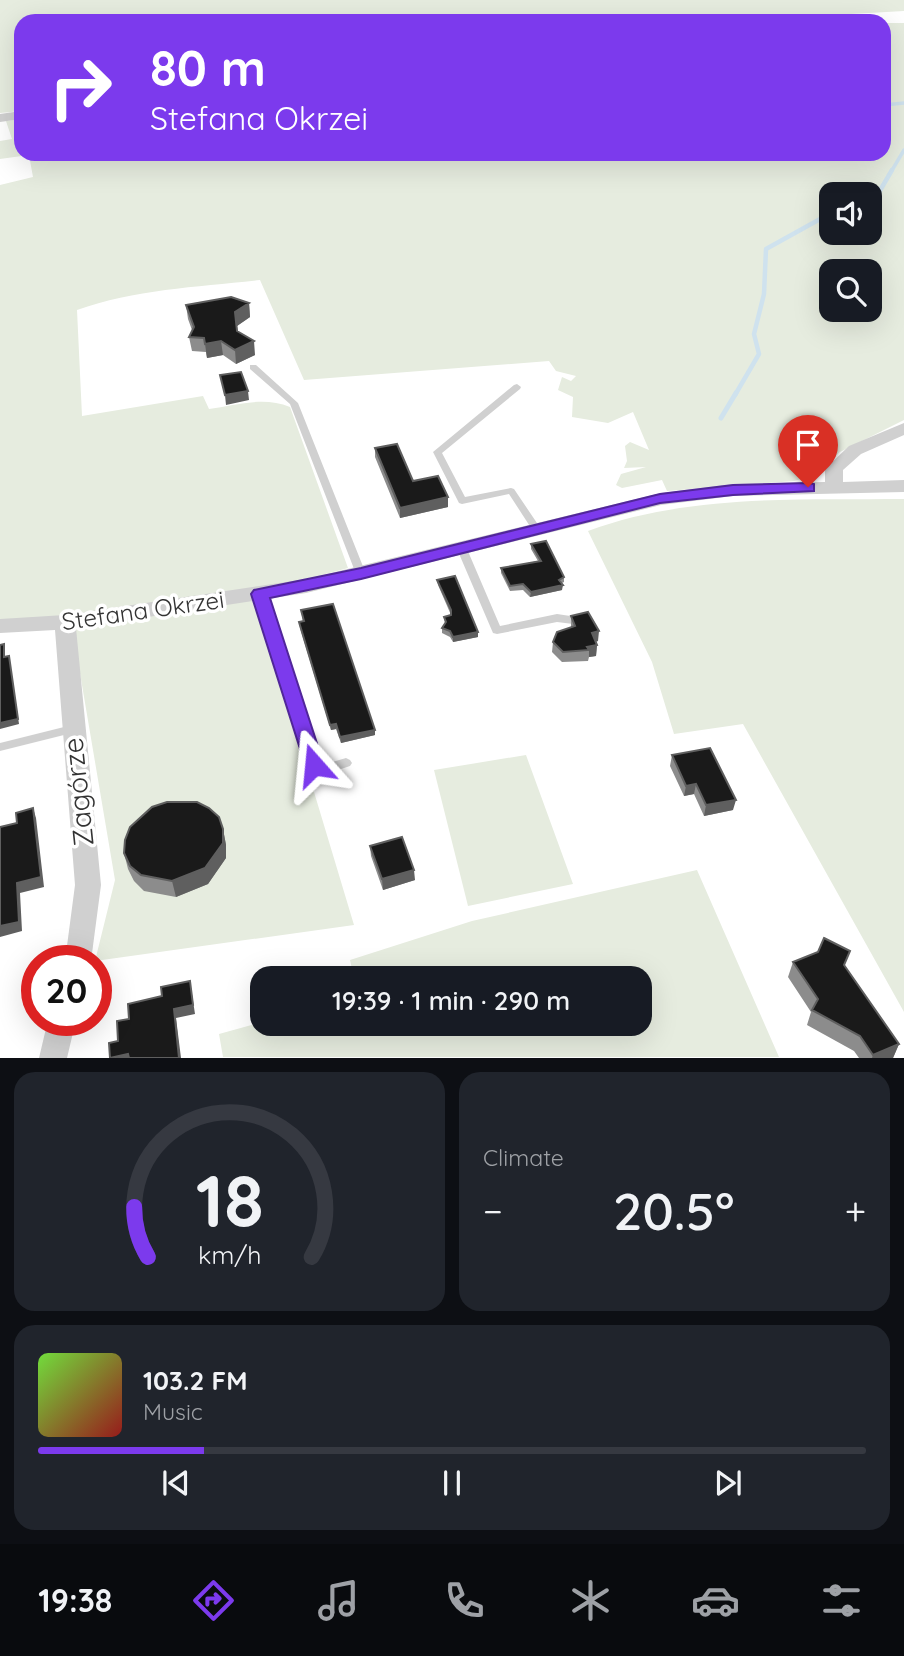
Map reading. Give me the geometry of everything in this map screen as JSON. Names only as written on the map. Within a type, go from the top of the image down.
[{"type":"street","points":[[834,486],[834,469],[843,458],[904,428]]},
{"type":"street","name":"Stefana Okrzei","points":[[0,626],[65,622],[260,594],[361,574],[660,499],[733,490],[904,486]]},
{"type":"street","name":"Zagórze","points":[[65,622],[72,729],[88,885],[80,945]]},
{"type":"street","points":[[53,1058],[58,1036]]},
{"type":"lane","points":[[253,367],[294,403],[361,574]]},
{"type":"lane","points":[[517,387],[437,452],[462,501],[511,491],[536,529]]},
{"type":"lane","points":[[462,549],[498,630],[557,618],[573,620]]},
{"type":"lane","points":[[260,594],[314,765],[329,768],[346,763]]},
{"type":"lane","points":[[0,747],[72,729]]},
{"type":"shaded area","points":[[0,0],[904,0],[904,11],[851,14],[14,14],[14,112],[0,113]]},
{"type":"shaded area","points":[[891,23],[904,23],[904,420],[840,452],[810,477],[794,481],[667,491],[662,480],[622,488],[616,485],[621,474],[646,467],[624,468],[627,461],[625,446],[630,442],[649,450],[633,412],[608,423],[572,417],[573,397],[558,390],[562,377],[571,381],[576,376],[556,371],[549,361],[304,380],[260,280],[121,297],[77,310],[82,416],[203,396],[209,409],[260,402],[290,407],[348,568],[245,596],[0,626],[0,185],[33,177],[30,161],[891,161]]},
{"type":"shaded area","points":[[14,120],[14,157],[0,159],[0,141],[12,139],[6,121]]},
{"type":"shaded area","points":[[904,499],[904,1012],[743,724],[674,734],[652,662],[588,531],[626,519],[704,505],[784,500]]},
{"type":"shaded area","points":[[256,599],[354,925],[112,959],[112,945],[99,945],[115,880],[72,626]]},
{"type":"shaded area","points":[[526,755],[573,884],[468,906],[434,770]]},
{"type":"shaded area","points":[[697,870],[779,1057],[223,1057],[219,1034],[250,1025],[250,1036],[652,1036],[652,966],[351,966],[350,960],[472,921]]},
{"type":"building","points":[[231,297],[249,303],[235,312],[237,331],[254,341],[235,350],[221,341],[205,344],[204,338],[189,337],[194,327],[186,305]]},
{"type":"building","points":[[241,372],[248,391],[225,395],[220,375]]},
{"type":"building","points":[[397,444],[413,481],[438,476],[448,497],[400,508],[375,448]]},
{"type":"building","points":[[546,541],[564,577],[559,580],[563,585],[531,592],[523,584],[510,586],[501,568],[541,561],[531,544]]},
{"type":"building","points":[[455,576],[478,632],[453,637],[450,631],[442,628],[446,622],[444,617],[451,615],[451,610],[437,580]]},
{"type":"building","points":[[333,604],[375,730],[340,737],[336,724],[330,725],[299,622],[304,621],[301,610]]},
{"type":"building","points":[[588,612],[599,631],[592,633],[597,645],[587,647],[589,650],[563,652],[553,642],[557,632],[575,626],[571,616]]},
{"type":"building","points":[[4,644],[4,657],[9,656],[18,719],[0,723],[0,645]]},
{"type":"building","points":[[710,748],[736,800],[706,805],[696,784],[686,786],[672,755]]},
{"type":"building","points":[[167,802],[197,802],[219,817],[223,829],[223,843],[205,868],[172,881],[141,875],[130,866],[124,853],[130,827],[152,807]]},
{"type":"building","points":[[33,808],[41,877],[17,883],[19,922],[0,926],[0,827],[17,823],[16,813]]},
{"type":"building","points":[[402,837],[414,870],[382,879],[370,846]]},
{"type":"building","points":[[824,938],[850,951],[844,965],[899,1044],[873,1055],[860,1036],[812,1010],[818,999],[793,962],[818,952]]},
{"type":"building","points":[[190,981],[193,1005],[174,1009],[179,1058],[129,1058],[128,1054],[110,1058],[109,1043],[118,1041],[117,1021],[129,1019],[128,1004],[162,996],[161,987]]},
{"type":"waterway","points":[[891,104],[904,103]]},
{"type":"waterway","points":[[891,172],[904,150]]},
{"type":"waterway","points":[[882,187],[892,170]]},
{"type":"waterway","points":[[735,395],[759,354],[754,334],[764,294],[766,249],[819,220]]},
{"type":"waterway","points":[[721,418],[736,393]]},
{"type":"route","points":[[314,765],[260,594],[361,574],[660,499],[733,490],[808,487]]}]
